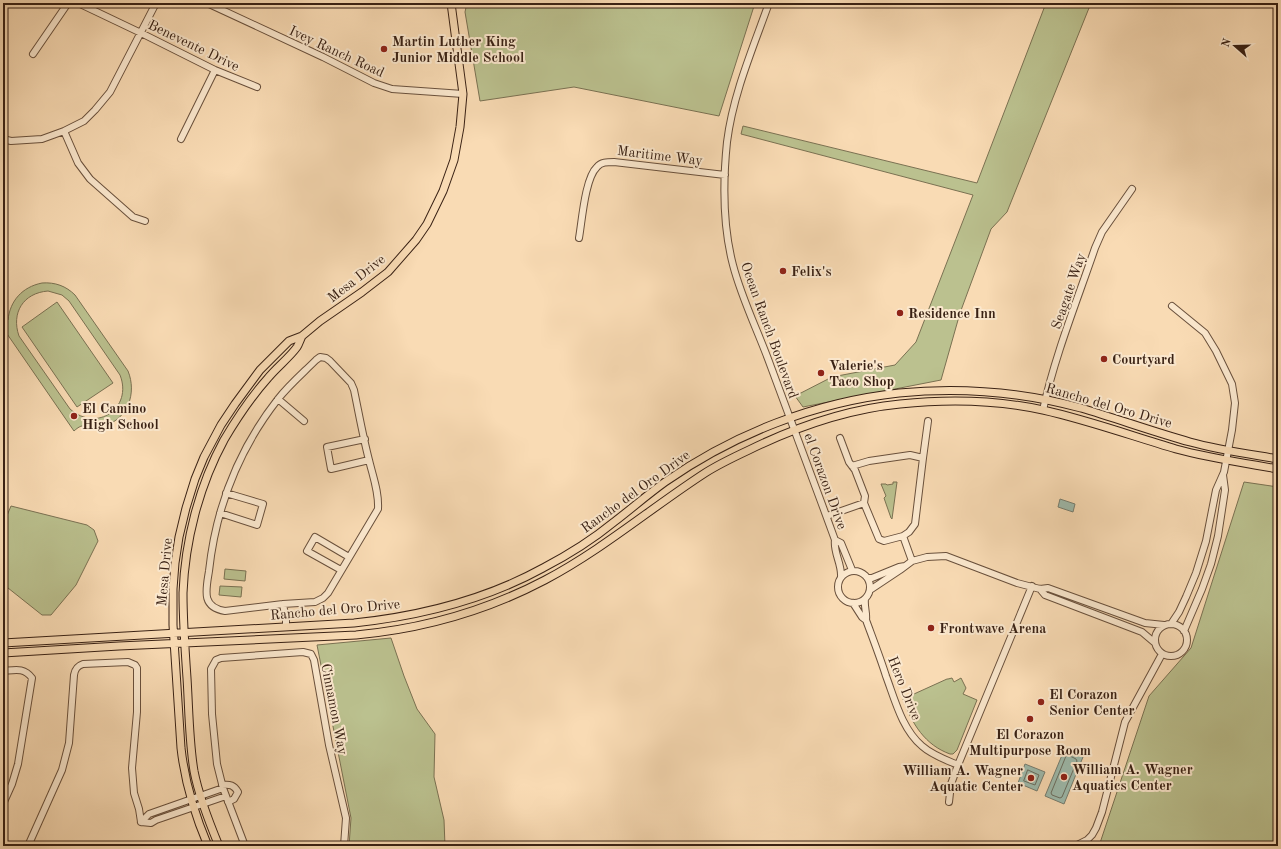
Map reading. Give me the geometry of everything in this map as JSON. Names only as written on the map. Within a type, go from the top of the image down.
[{"type":"main road","name":"Mesa Drive","points":[[208,846],[193,808],[183,768],[174,644],[173,589],[175,563],[186,508],[204,457],[218,430],[234,404],[260,370],[290,341],[302,336],[320,321],[388,272],[416,240],[427,224],[443,191],[454,160],[460,127],[463,94],[451,3]]},
{"type":"main road","name":"Mesa Drive","points":[[219,846],[200,796],[194,772],[191,744],[183,593],[190,537],[202,492],[213,461],[234,423],[268,377],[296,347],[302,336]]},
{"type":"main road","name":"Rancho del Oro Drive","points":[[3,643],[388,620],[461,603],[514,583],[552,563],[614,523],[664,483],[708,455],[752,432],[823,407],[849,401],[896,394],[945,391],[986,392],[1045,400],[1079,408],[1187,441],[1278,459]]},
{"type":"main road","name":"Rancho del Oro Drive","points":[[3,654],[120,646],[185,644],[362,634],[419,626],[468,613],[504,599],[545,580],[569,566],[716,466],[762,443],[795,430],[873,408],[910,403],[945,402],[972,402],[1029,407],[1076,418],[1176,449],[1278,470]]},
{"type":"main road","points":[[288,637],[288,634],[291,632],[327,624]]},
{"type":"main road","points":[[261,639],[280,633],[286,627]]},
{"type":"street","points":[[33,54],[68,3]]},
{"type":"street","name":"Benevente Drive","points":[[78,3],[214,70],[257,87]]},
{"type":"street","points":[[3,139],[42,139],[64,131],[84,120],[95,110],[110,92],[156,3]]},
{"type":"street","name":"Ivey Ranch Road","points":[[207,3],[374,83],[392,89],[463,94]]},
{"type":"street","name":"Ocean Ranch Boulevard","points":[[769,3],[736,99],[727,141],[725,175],[728,245],[743,297],[795,430]]},
{"type":"street","points":[[181,139],[214,70]]},
{"type":"street","points":[[64,131],[78,163],[90,179],[133,217],[145,221]]},
{"type":"street","name":"Maritime Way","points":[[579,238],[589,180],[597,166],[605,162],[725,175]]},
{"type":"street","name":"Seagate Way","points":[[1043,410],[1058,356],[1102,232],[1132,189]]},
{"type":"street","points":[[1171,624],[1179,612],[1196,573],[1206,541],[1216,490],[1223,475],[1234,416],[1232,384],[1216,351],[1205,333],[1172,306]]},
{"type":"street","points":[[320,357],[326,358],[351,383],[354,390],[369,460],[376,484],[378,509],[328,593],[323,598],[315,602],[225,611],[217,610],[211,606],[207,600],[206,591],[211,550],[220,513],[234,470],[251,439],[278,398],[320,357]]},
{"type":"street","points":[[278,398],[304,421]]},
{"type":"street","points":[[840,438],[849,462],[856,470],[865,496],[864,503],[879,539],[884,541],[903,536],[909,532],[915,524],[928,421]]},
{"type":"street","name":"el Corazon Drive","points":[[795,430],[835,540],[834,546],[842,572],[841,577]]},
{"type":"street","points":[[365,439],[326,447],[331,468],[369,460]]},
{"type":"street","points":[[852,466],[869,461],[910,455],[923,458]]},
{"type":"street","points":[[1184,631],[1202,590],[1211,564],[1218,536],[1225,490],[1223,475]]},
{"type":"street","points":[[220,513],[257,525],[264,504],[226,493]]},
{"type":"street","points":[[827,516],[864,503]]},
{"type":"street","points":[[903,536],[909,563]]},
{"type":"street","points":[[341,570],[307,551],[314,537],[349,557]]},
{"type":"street","name":"el Corazon Drive","points":[[835,540],[841,543],[852,570]]},
{"type":"street","points":[[868,578],[872,578],[899,566],[927,557],[946,556],[1017,583],[1040,589],[1045,594],[1142,632],[1155,643],[1162,654],[1167,656],[1178,655],[1186,647],[1186,636],[1184,631],[1178,626],[1171,624],[1164,626],[1145,623],[1048,588],[1040,589]]},
{"type":"street","points":[[870,590],[909,563]]},
{"type":"street","points":[[852,570],[861,572],[868,578],[871,586],[865,600],[857,603],[845,600],[840,595],[838,586],[841,577],[852,570]]},
{"type":"street","points":[[949,802],[951,784],[958,765],[1032,586]]},
{"type":"street","name":"Hero Drive","points":[[865,600],[867,615],[866,620],[895,702],[907,727],[922,747],[933,754],[958,765]]},
{"type":"street","name":"Hero Drive","points":[[853,603],[862,617],[866,620]]},
{"type":"street","points":[[283,604],[286,627]]},
{"type":"street","points":[[1155,643],[1156,635],[1164,626]]},
{"type":"street","name":"Cinnamon Way","points":[[245,846],[223,787],[218,764],[212,714],[211,669],[216,660],[221,658],[303,652],[311,654],[314,660],[329,745],[346,818],[344,846]]},
{"type":"street","points":[[1075,846],[1087,840],[1096,828],[1104,805],[1125,722],[1162,654]]},
{"type":"street","points":[[28,846],[62,770],[69,744],[75,670],[82,664],[128,662],[135,665],[137,668],[137,712],[132,768],[134,793],[141,822]]},
{"type":"street","points":[[3,671],[22,670],[28,673],[32,678],[18,764],[12,784],[3,804]]},
{"type":"street","points":[[229,784],[235,787],[238,792],[234,799],[227,799],[203,805],[151,823],[141,822],[148,814],[191,800],[229,784]]},
{"type":"green space","points":[[467,3],[755,3],[719,116],[574,87],[480,101],[465,12]]},
{"type":"green space","points":[[1046,3],[1091,3],[1007,212],[991,229],[960,313],[941,380],[803,407],[795,396],[832,377],[895,365],[916,342],[973,195],[741,134],[743,126],[977,183]]},
{"type":"green space","points":[[42,283],[56,284],[68,289],[75,295],[128,371],[131,379],[131,396],[125,411],[112,423],[101,427],[81,426],[74,431],[3,328],[3,324],[8,320],[14,301],[23,291]],"holes":[[[48,291],[62,295],[69,301],[120,375],[123,387],[121,398],[117,407],[110,413],[101,417],[91,418],[80,416],[70,409],[19,336],[17,328],[18,312],[26,300],[39,293]]]},
{"type":"green space","points":[[57,302],[113,383],[77,407],[22,327]]},
{"type":"green space","points":[[893,482],[897,482],[892,519],[884,498],[886,496],[881,484],[893,484]]},
{"type":"green space","points":[[1244,482],[1278,487],[1278,846],[1097,846],[1100,843],[1149,696],[1191,648]]},
{"type":"green space","points":[[11,506],[87,525],[94,530],[98,541],[76,585],[51,615],[42,615],[3,584],[3,525]]},
{"type":"green space","points":[[225,569],[246,571],[245,581],[224,579]]},
{"type":"green space","points":[[220,586],[242,587],[241,597],[219,595]]},
{"type":"green space","points":[[391,638],[417,709],[435,734],[434,777],[444,820],[445,846],[349,846],[351,818],[317,645]]},
{"type":"green space","points":[[952,678],[954,682],[961,678],[966,688],[963,694],[977,700],[957,750],[953,754],[950,754],[933,745],[920,732],[915,725],[903,699]]},
{"type":"water","points":[[1060,499],[1075,504],[1073,512],[1058,507]]},
{"type":"water","name":"William A. Wagner Aquatics Center","points":[[1065,748],[1083,757],[1064,804],[1045,796]]},
{"type":"water","name":"William A. Wagner Aquatic Center","points":[[1025,764],[1045,772],[1037,791],[1018,783]]},
{"type":"place","name":"Martin Luther King Junior Middle School","points":[[384,49]]},
{"type":"place","name":"Felix's","points":[[783,271]]},
{"type":"place","name":"Residence Inn","points":[[900,313]]},
{"type":"place","name":"Courtyard","points":[[1104,359]]},
{"type":"place","name":"Valerie's Taco Shop","points":[[821,373]]},
{"type":"place","name":"El Camino High School","points":[[74,416]]},
{"type":"place","name":"Frontwave Arena","points":[[931,628]]},
{"type":"place","name":"El Corazon Senior Center","points":[[1041,702]]},
{"type":"place","name":"El Corazon Multipurpose Room","points":[[1030,719]]},
{"type":"place","name":"William A. Wagner Aquatics Center","points":[[1064,777]]},
{"type":"place","name":"William A. Wagner Aquatic Center","points":[[1031,778]]}]
